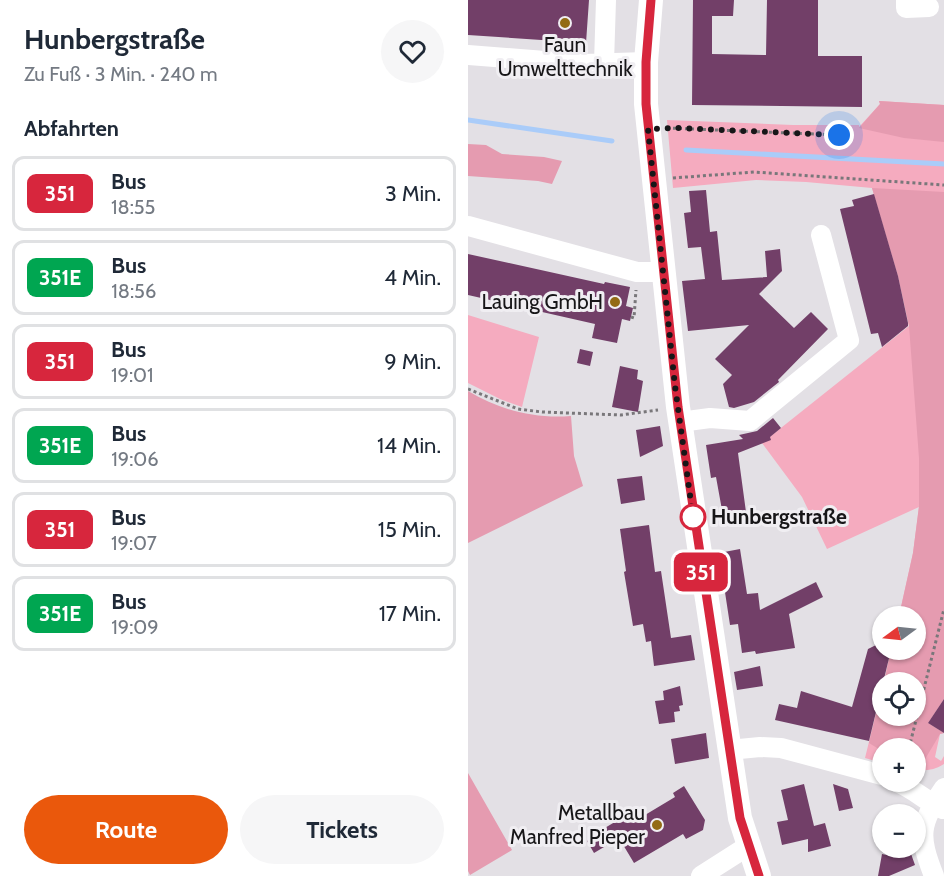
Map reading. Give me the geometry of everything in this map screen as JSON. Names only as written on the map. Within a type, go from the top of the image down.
[{"type":"main road","points":[[651,0],[646,62],[648,129],[679,415],[740,818],[759,876]]},
{"type":"street","points":[[604,63],[606,0]]},
{"type":"street","points":[[906,0],[906,8],[929,7]]},
{"type":"street","points":[[468,55],[583,64],[646,62]]},
{"type":"street","points":[[468,226],[637,272],[663,272]]},
{"type":"street","points":[[679,415],[750,421],[849,340],[821,235]]},
{"type":"street","points":[[729,750],[760,747],[781,748],[872,772]]},
{"type":"street","points":[[934,876],[924,851],[923,825],[938,807],[944,788]]},
{"type":"street","points":[[916,792],[938,807]]},
{"type":"street","points":[[701,876],[748,846]]},
{"type":"path","points":[[648,129],[676,128],[839,135]]},
{"type":"path","points":[[654,179],[754,172],[944,185]]},
{"type":"path","points":[[631,318],[634,318],[635,310]]},
{"type":"path","points":[[468,389],[518,409],[542,412],[679,415]]},
{"type":"path","points":[[912,738],[944,609]]},
{"type":"shaded area","points":[[879,101],[944,105],[944,699],[928,723],[944,733],[940,734],[935,757],[941,761],[944,756],[944,764],[927,770],[926,738],[872,738],[872,760],[865,758],[873,726],[926,726],[926,672],[886,672],[889,660],[926,660],[926,606],[901,606],[913,553],[919,507],[827,549],[802,497],[762,443],[909,326],[898,276],[872,188],[756,180],[673,188],[667,120],[859,125],[859,127],[880,104]]},
{"type":"shaded area","points":[[879,101],[944,105],[944,142],[904,138],[859,128],[880,104]]},
{"type":"shaded area","points":[[468,144],[486,145],[502,154],[544,157],[562,161],[552,184],[468,176]]},
{"type":"shaded area","points":[[872,188],[944,192],[944,699],[928,723],[944,733],[940,734],[926,758],[926,738],[872,738],[872,745],[869,743],[873,726],[926,726],[926,672],[886,672],[889,660],[926,660],[926,606],[901,606],[913,553],[919,506],[919,458],[909,326],[898,276]]},
{"type":"shaded area","points":[[468,315],[539,337],[522,407],[468,383]]},
{"type":"shaded area","points":[[468,391],[480,398],[518,412],[557,417],[571,416],[574,456],[583,486],[468,543]]},
{"type":"shaded area","points":[[468,773],[512,850],[470,875],[468,871]]},
{"type":"building","points":[[468,0],[589,0],[586,43],[468,35]]},
{"type":"building","points":[[693,0],[734,0],[733,16],[712,16],[712,54],[766,55],[767,0],[818,0],[818,56],[862,56],[862,107],[692,105]]},
{"type":"building","points":[[706,190],[710,232],[717,231],[722,280],[767,277],[765,251],[780,249],[782,271],[759,294],[794,328],[811,312],[828,329],[778,380],[779,382],[754,402],[734,408],[729,407],[723,384],[732,375],[715,359],[749,325],[688,331],[682,281],[705,279],[701,247],[688,248],[684,213],[691,212],[689,191]]},
{"type":"building","points":[[874,194],[898,276],[908,323],[908,326],[882,347],[878,333],[871,334],[840,209],[854,206],[852,200]]},
{"type":"building","points":[[468,254],[604,284],[605,282],[630,287],[626,306],[633,308],[630,321],[622,319],[617,343],[592,338],[595,324],[468,295]]},
{"type":"building","points":[[580,349],[593,352],[590,366],[577,363]]},
{"type":"building","points":[[620,366],[638,370],[637,379],[643,381],[638,412],[612,407]]},
{"type":"building","points":[[773,418],[781,428],[770,437],[771,440],[738,453],[746,512],[724,521],[716,477],[711,478],[706,445],[743,439],[739,435],[757,431]]},
{"type":"building","points":[[660,426],[663,446],[640,457],[636,430]]},
{"type":"building","points":[[642,476],[645,500],[621,504],[617,479]]},
{"type":"building","points":[[649,525],[655,572],[661,571],[671,638],[691,635],[695,660],[654,666],[651,641],[646,642],[643,624],[633,626],[620,529]]},
{"type":"building","points":[[740,549],[747,594],[758,593],[760,610],[816,582],[823,597],[789,614],[795,648],[756,654],[755,651],[742,653],[738,624],[730,625],[719,553]]},
{"type":"building","points":[[872,647],[872,660],[889,660],[886,672],[872,672],[873,726],[869,741],[775,720],[779,704],[797,708],[801,691],[852,707],[868,649]]},
{"type":"building","points":[[760,666],[763,686],[737,690],[734,672]]},
{"type":"building","points":[[680,686],[683,705],[679,706],[680,711],[674,712],[675,722],[659,724],[655,701],[664,700],[663,691]]},
{"type":"building","points":[[944,699],[944,733],[928,723]]},
{"type":"building","points":[[706,733],[709,758],[675,764],[671,739]]},
{"type":"building","points":[[804,784],[814,826],[825,823],[831,846],[808,852],[808,839],[782,845],[777,822],[788,820],[781,790]]},
{"type":"building","points":[[833,784],[848,789],[853,808],[839,811]]},
{"type":"building","name":"Metallbau Manfred Pieper","points":[[684,786],[705,820],[703,830],[686,839],[683,834],[634,863],[619,838],[594,853],[587,841],[598,832],[635,810],[640,818],[675,797],[673,793]]},
{"type":"building","points":[[881,858],[912,858],[915,865],[889,876],[878,876]]},
{"type":"waterway","points":[[468,120],[612,141]]},
{"type":"waterway","points":[[686,150],[944,164]]},
{"type":"bus line","name":"351","points":[[651,0],[646,62],[646,104],[678,407],[740,818],[759,876]]},
{"type":"place","name":"Faun Umwelttechnik","points":[[565,23]]},
{"type":"place","name":"Lauing GmbH","points":[[615,302]]},
{"type":"place","name":"Hunbergstraße","points":[[693,517]]},
{"type":"place","name":"Metallbau Manfred Pieper","points":[[657,825]]},
{"type":"route","points":[[693,517],[675,386],[648,129],[676,128],[839,135]]}]
